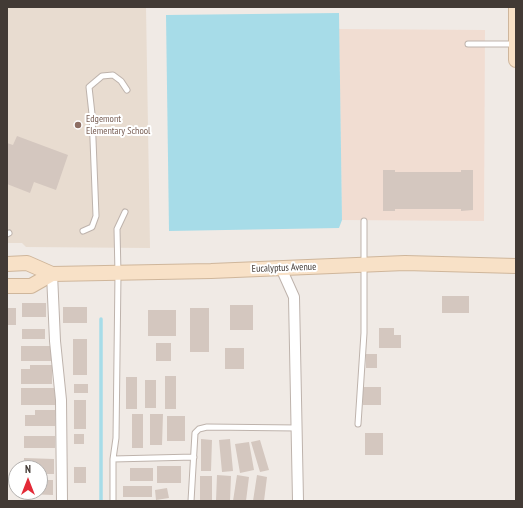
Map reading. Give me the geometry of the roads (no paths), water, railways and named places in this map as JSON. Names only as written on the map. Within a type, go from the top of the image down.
[{"type":"main road","points":[[516,7],[516,60]]},
{"type":"main road","name":"Eucalyptus Avenue","points":[[7,264],[27,263],[52,274],[118,274],[405,263],[516,266]]},
{"type":"main road","name":"Eucalyptus Avenue","points":[[7,286],[31,286],[52,274]]},
{"type":"street","points":[[281,268],[294,297],[298,501]]},
{"type":"street","points":[[52,274],[55,341],[61,400],[62,501]]},
{"type":"lane","points":[[468,44],[516,44]]},
{"type":"lane","points":[[83,231],[92,227],[96,216],[92,114],[89,87],[102,76],[113,75],[121,81],[127,90]]},
{"type":"lane","points":[[113,501],[113,459],[116,438],[118,274],[117,228],[125,212]]},
{"type":"lane","points":[[358,424],[364,333],[364,221]]},
{"type":"lane","points":[[191,501],[195,433],[199,429],[207,427],[297,428]]},
{"type":"lane","points":[[113,459],[194,458]]},
{"type":"water","points":[[339,13],[342,220],[339,228],[169,231],[166,15]]},
{"type":"waterway","points":[[101,319],[101,501]]},
{"type":"place","name":"Edgemont Elementary School","points":[[78,125]]}]
